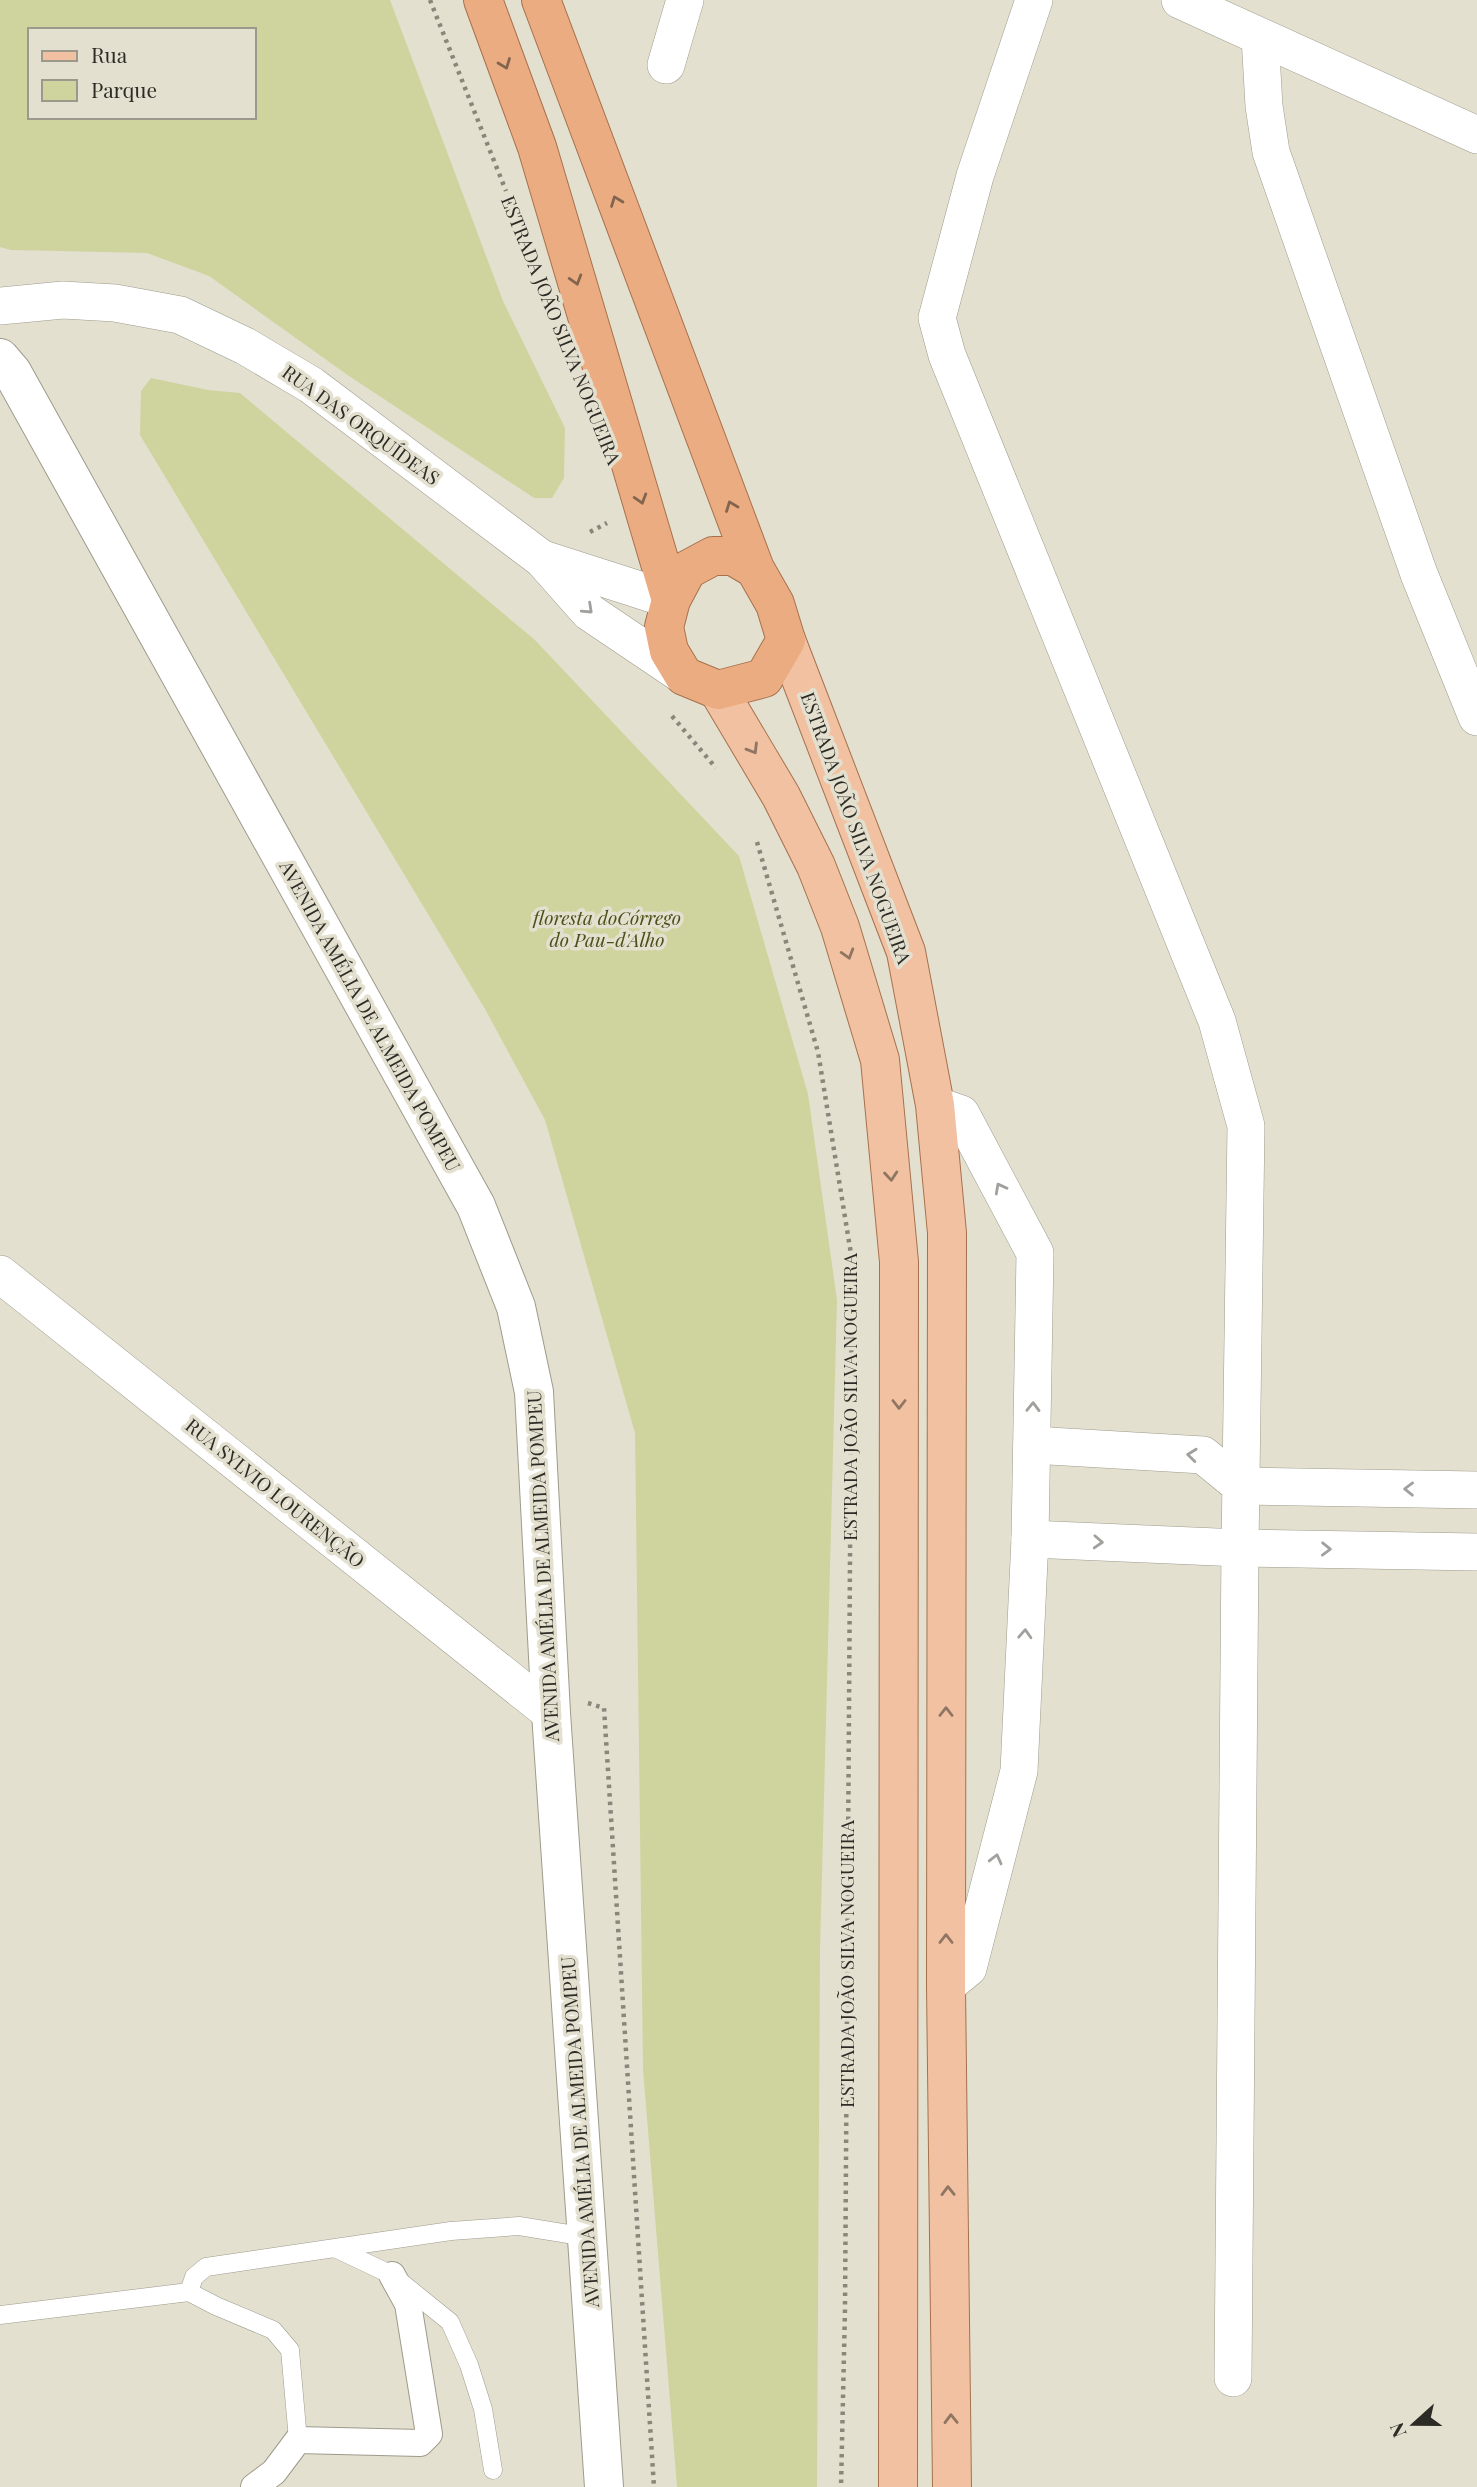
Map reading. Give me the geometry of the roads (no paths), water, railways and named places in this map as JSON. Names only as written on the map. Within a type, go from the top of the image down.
[{"type":"highway","name":"ESTRADA JOÃO SILVA NOGUEIRA","points":[[483,0],[537,147],[671,600]]},
{"type":"highway","points":[[541,0],[755,569],[775,604],[786,640],[764,678],[701,683],[669,651],[664,626],[671,600],[687,570],[713,556],[733,556],[755,569]]},
{"type":"main road","name":"ESTRADA JOÃO SILVA NOGUEIRA","points":[[786,640],[906,952],[934,1105],[947,1233],[946,1986],[952,2487]]},
{"type":"main road","points":[[701,683],[781,796],[816,866],[840,927],[880,1060],[899,1262],[898,2487]]},
{"type":"street","points":[[666,65],[685,0]]},
{"type":"street","points":[[1034,0],[975,176],[937,318],[947,355],[1217,1021],[1246,1126],[1233,2378]]},
{"type":"street","points":[[1180,0],[1477,135]]},
{"type":"street","points":[[1260,37],[1264,106],[1271,152],[1419,574],[1477,717]]},
{"type":"street","name":"RUA DAS ORQUÍDEAS","points":[[0,306],[63,300],[116,303],[180,315],[245,346],[311,385],[542,559],[589,612],[701,683]]},
{"type":"street","name":"AVENIDA AMÉLIA DE ALMEIDA POMPEU","points":[[0,358],[12,372],[476,1206],[516,1307],[534,1392],[551,1703],[604,2487]]},
{"type":"street","name":"RUA DAS ORQUÍDEAS","points":[[542,559],[671,600]]},
{"type":"street","points":[[934,1105],[961,1114],[1035,1253],[1030,1539],[1018,1771],[968,1968],[946,1986]]},
{"type":"street","name":"RUA SYLVIO LOURENÇÃO","points":[[0,1273],[551,1703]]},
{"type":"street","points":[[1032,1445],[1203,1455],[1241,1486],[1477,1490]]},
{"type":"street","points":[[1030,1539],[1240,1548],[1477,1552]]},
{"type":"street","points":[[254,2487],[274,2472],[298,2440],[420,2443],[429,2434],[408,2304],[392,2276]]},
{"type":"lane","points":[[189,2292],[194,2277],[206,2267],[451,2231],[519,2226],[587,2237]]},
{"type":"lane","points":[[337,2249],[392,2276],[450,2322],[469,2365],[483,2409],[493,2470]]},
{"type":"lane","points":[[0,2315],[189,2292],[273,2330],[290,2350],[298,2440]]},
{"type":"park label","name":"floresta doCórrego do Pau-d'Alho","points":[[607,929]]}]
